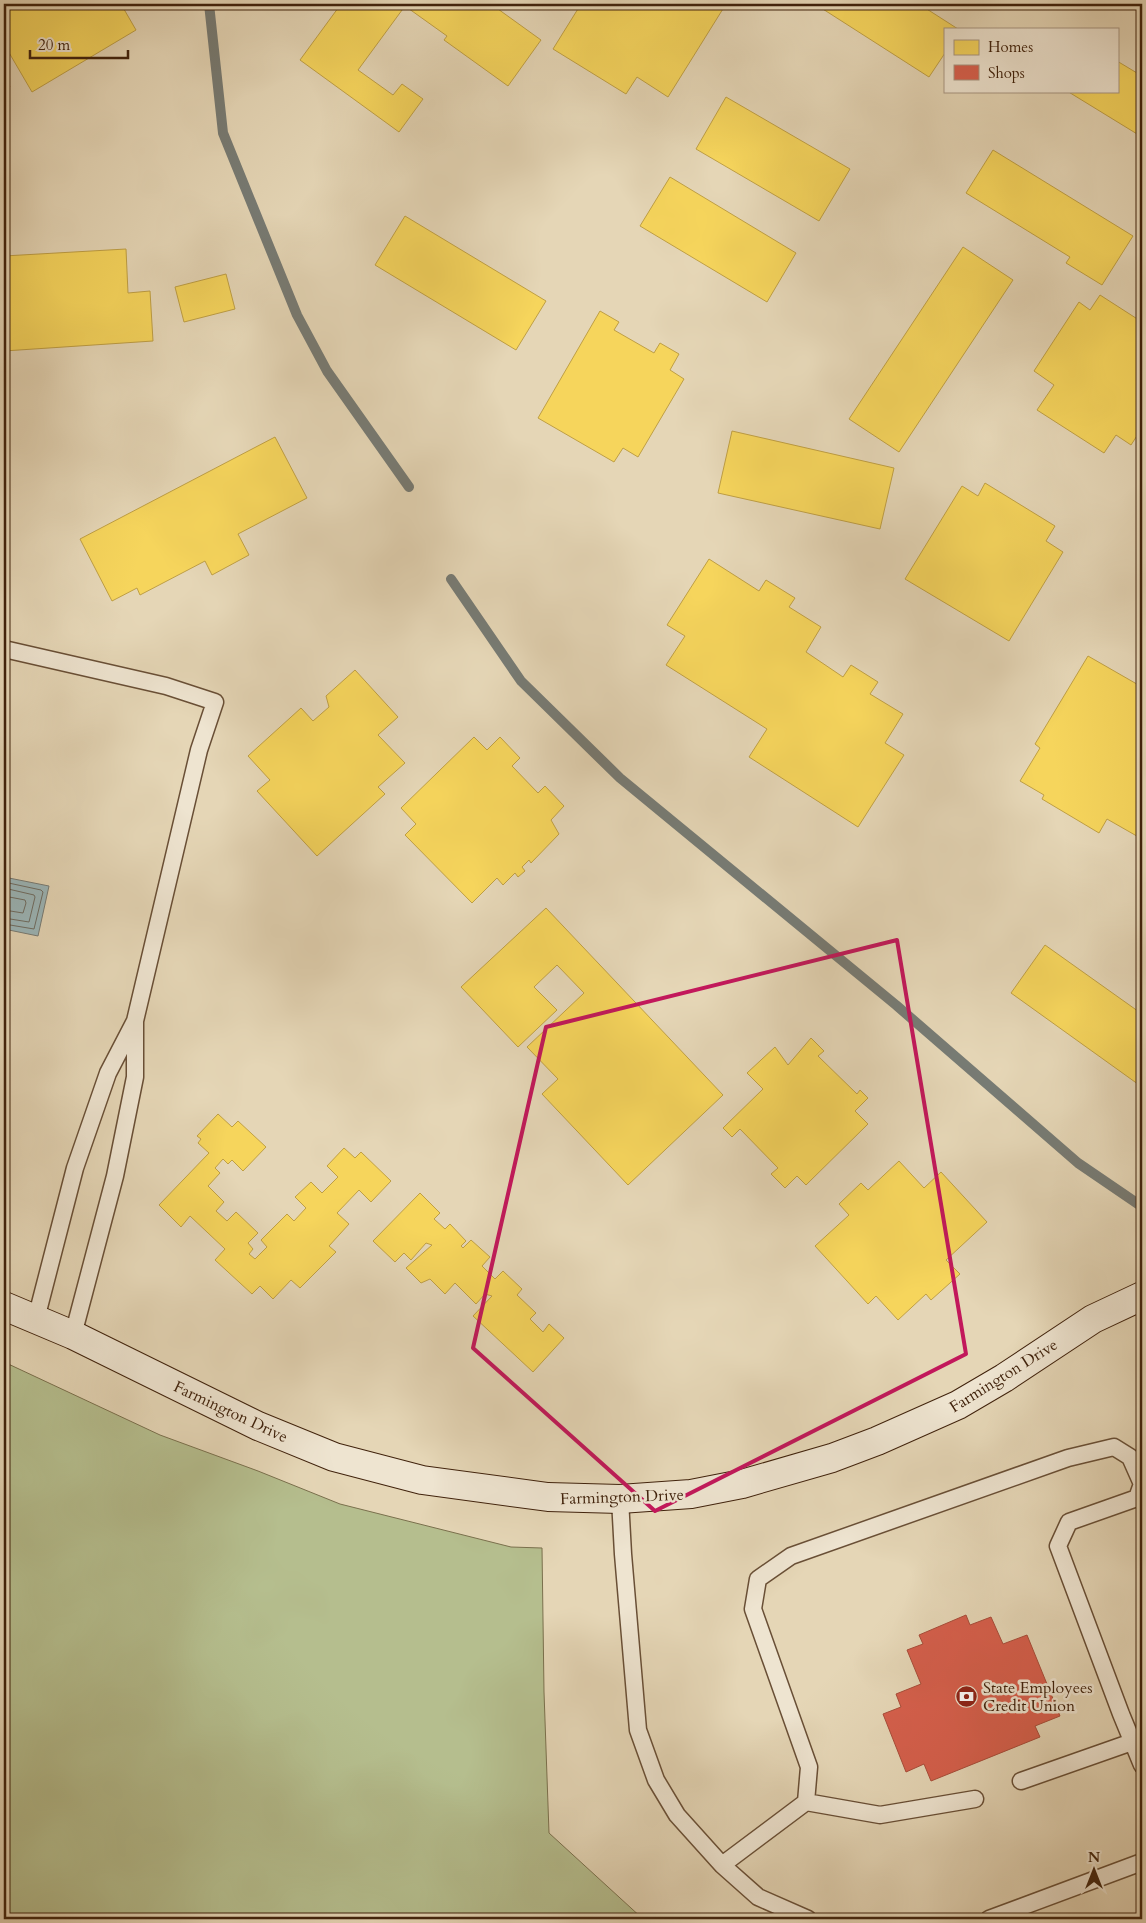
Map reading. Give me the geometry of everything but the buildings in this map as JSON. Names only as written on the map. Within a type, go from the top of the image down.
[{"type":"street","name":"Farmington Drive","points":[[4,1306],[73,1336],[258,1426],[334,1457],[422,1480],[548,1498],[620,1499],[691,1494],[742,1484],[832,1458],[877,1441],[958,1405],[1004,1378],[1093,1319],[1142,1296]]},
{"type":"lane","points":[[4,649],[166,686],[215,702],[199,750],[135,1021],[135,1076],[115,1176],[73,1336]]},
{"type":"lane","points":[[36,1319],[75,1168],[108,1073],[135,1021]]},
{"type":"lane","points":[[806,1802],[809,1767],[753,1609],[758,1579],[791,1556],[1068,1458],[1114,1447],[1130,1457],[1142,1484],[1137,1498],[1069,1522],[1058,1546],[1142,1765]]},
{"type":"lane","points":[[620,1499],[622,1554],[638,1730],[656,1780],[673,1808],[722,1865],[758,1897],[808,1919]]},
{"type":"lane","points":[[1021,1781],[1132,1742]]},
{"type":"lane","points":[[722,1865],[806,1802],[880,1815],[975,1799]]},
{"type":"lane","points":[[989,1919],[1142,1862]]},
{"type":"highlighted area","points":[[897,940],[966,1354],[655,1511],[473,1348],[546,1027]]},
{"type":"green space","points":[[4,1362],[160,1435],[340,1504],[511,1547],[542,1548],[544,1692],[549,1833],[643,1919],[4,1919]]},
{"type":"water","points":[[4,877],[49,886],[38,936],[4,929]]},
{"type":"waterway","points":[[209,4],[223,133],[297,315],[327,371],[409,487]]},
{"type":"waterway","points":[[451,579],[521,681],[620,778],[896,1005],[1078,1163],[1141,1206]]},
{"type":"place","name":"State Employees Credit Union","points":[[967,1696]]}]
